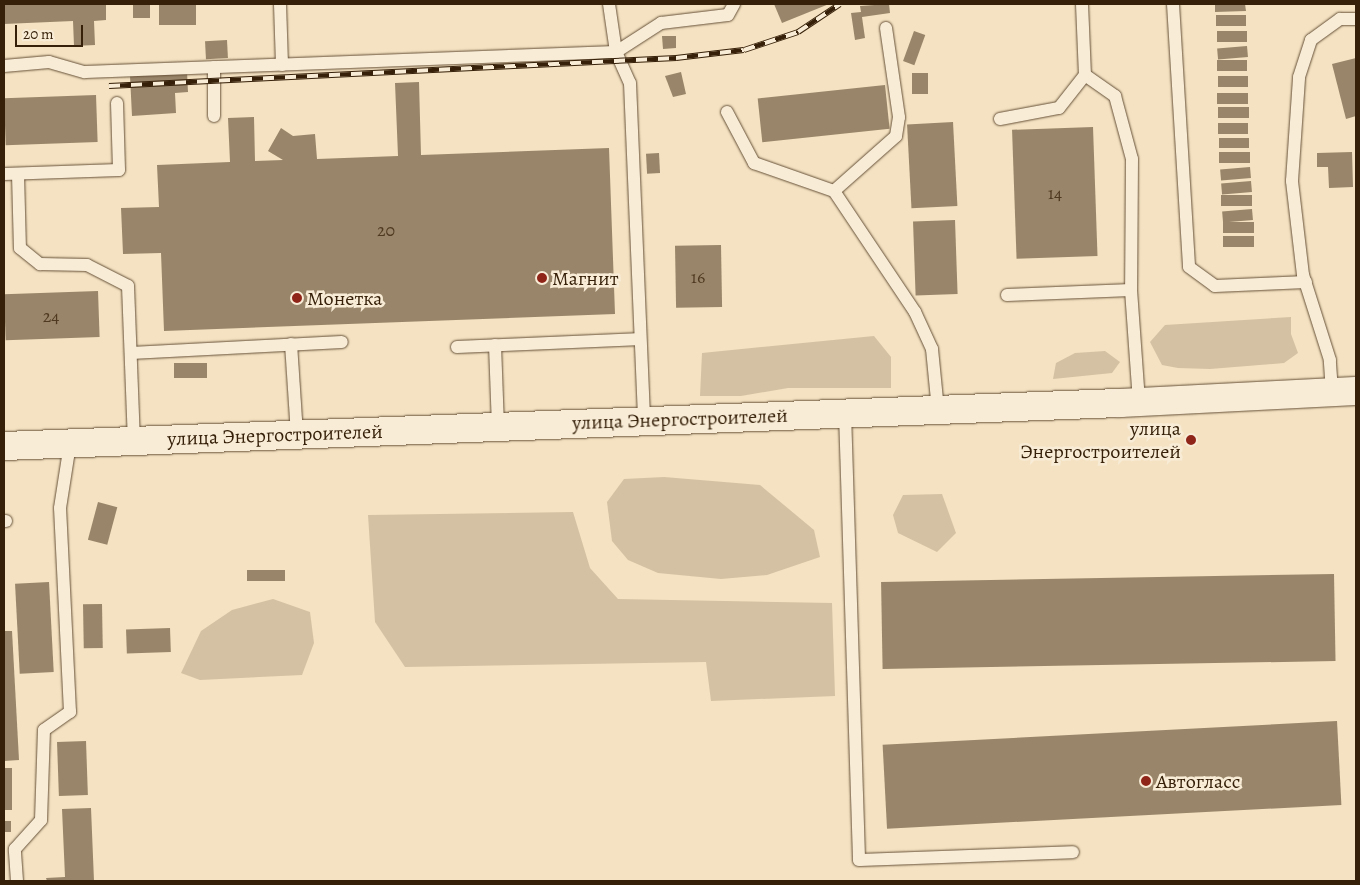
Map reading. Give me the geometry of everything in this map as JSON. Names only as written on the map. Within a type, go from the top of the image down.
[{"type":"main road","name":"улица Энергостроителей","points":[[4,446],[1140,402],[1344,392]]},
{"type":"lane","points":[[280,4],[282,65]]},
{"type":"lane","points":[[609,4],[616,52],[630,83],[644,420]]},
{"type":"lane","points":[[4,66],[49,62],[85,72],[616,52],[661,22],[728,15],[734,4]]},
{"type":"lane","points":[[1000,119],[1059,108],[1085,75],[1082,4]]},
{"type":"lane","points":[[1174,4],[1189,267],[1215,286],[1306,282]]},
{"type":"lane","points":[[1344,392],[1330,360],[1306,282],[1292,181],[1299,77],[1311,40],[1340,19],[1356,19]]},
{"type":"lane","points":[[834,191],[896,136],[899,117],[886,28]]},
{"type":"lane","points":[[214,67],[214,116]]},
{"type":"lane","points":[[1085,75],[1115,96],[1132,159],[1131,290],[1140,402]]},
{"type":"lane","points":[[4,174],[119,170],[117,103]]},
{"type":"lane","points":[[727,112],[754,163],[834,191],[915,312],[932,349],[938,410]]},
{"type":"lane","points":[[18,174],[20,248],[40,264],[86,265],[128,286],[134,441]]},
{"type":"lane","points":[[1007,295],[1131,290]]},
{"type":"lane","points":[[457,347],[640,339]]},
{"type":"lane","points":[[131,353],[342,342]]},
{"type":"lane","points":[[291,344],[297,434]]},
{"type":"lane","points":[[495,345],[498,426]]},
{"type":"lane","points":[[845,413],[859,860],[1073,852]]},
{"type":"lane","points":[[16,881],[10,848],[41,820],[44,730],[70,712],[60,508],[70,444]]},
{"type":"shaded area","points":[[1291,317],[1291,334],[1298,353],[1284,363],[1210,369],[1178,368],[1162,365],[1150,342],[1165,325]]},
{"type":"shaded area","points":[[874,336],[891,357],[891,388],[788,388],[741,396],[700,396],[702,353]]},
{"type":"shaded area","points":[[1105,351],[1120,362],[1112,373],[1053,379],[1056,363],[1075,353]]},
{"type":"shaded area","points":[[664,477],[760,485],[814,530],[820,557],[767,575],[721,579],[658,573],[628,560],[612,541],[607,502],[624,479]]},
{"type":"shaded area","points":[[942,494],[956,533],[937,552],[898,533],[893,515],[903,495]]},
{"type":"shaded area","points":[[573,512],[590,568],[618,599],[832,603],[835,696],[711,701],[706,662],[405,667],[375,622],[368,515]]},
{"type":"shaded area","points":[[273,599],[310,612],[314,643],[302,675],[200,680],[181,673],[201,631],[232,610]]},
{"type":"building","points":[[4,4],[106,4],[106,20],[94,21],[95,45],[74,46],[73,21],[4,24]]},
{"type":"building","points":[[133,4],[150,4],[150,18],[133,18]]},
{"type":"building","points":[[159,4],[196,4],[196,25],[159,25]]},
{"type":"building","points":[[774,4],[829,4],[782,23]]},
{"type":"building","points":[[889,4],[890,13],[862,17],[865,38],[855,40],[851,13],[861,12],[860,6]]},
{"type":"building","points":[[1215,4],[1245,4],[1246,11],[1215,12]]},
{"type":"building","points":[[1216,15],[1246,15],[1246,26],[1216,26]]},
{"type":"building","points":[[914,31],[925,35],[914,65],[903,61]]},
{"type":"building","points":[[1217,31],[1247,31],[1247,42],[1217,42]]},
{"type":"building","points":[[662,36],[676,36],[676,48],[663,49]]},
{"type":"building","points":[[227,40],[228,58],[206,59],[205,41]]},
{"type":"building","points":[[1247,46],[1248,57],[1218,60],[1217,49]]},
{"type":"building","points":[[1356,58],[1356,116],[1346,119],[1332,64]]},
{"type":"building","points":[[1217,60],[1247,60],[1247,71],[1217,71]]},
{"type":"building","points":[[187,72],[188,92],[175,93],[176,113],[132,116],[130,76]]},
{"type":"building","points":[[681,72],[686,94],[673,97],[665,76]]},
{"type":"building","points":[[912,73],[928,73],[928,94],[912,94]]},
{"type":"building","points":[[1218,76],[1248,76],[1248,87],[1218,87]]},
{"type":"building","points":[[419,82],[421,155],[609,148],[615,314],[164,331],[161,253],[123,254],[121,208],[159,207],[157,165],[230,162],[228,118],[254,117],[255,161],[283,160],[268,151],[281,128],[293,136],[315,134],[317,159],[398,156],[395,83]]},
{"type":"building","points":[[885,85],[890,129],[762,142],[758,98]]},
{"type":"building","points":[[1217,93],[1248,93],[1248,104],[1217,104]]},
{"type":"building","points":[[96,95],[98,142],[6,145],[4,98]]},
{"type":"building","points":[[1218,107],[1249,107],[1249,118],[1218,118]]},
{"type":"building","points":[[953,122],[957,206],[911,208],[907,124]]},
{"type":"building","points":[[1218,123],[1248,123],[1248,134],[1218,134]]},
{"type":"building","points":[[1093,127],[1098,256],[1017,259],[1012,130]]},
{"type":"building","points":[[1219,138],[1249,138],[1249,148],[1219,148]]},
{"type":"building","points":[[1219,152],[1250,152],[1250,163],[1219,163]]},
{"type":"building","points":[[1352,152],[1353,187],[1329,188],[1328,167],[1317,167],[1317,153]]},
{"type":"building","points":[[659,153],[660,173],[647,174],[646,154]]},
{"type":"building","points":[[1250,167],[1251,178],[1221,181],[1220,170]]},
{"type":"building","points":[[1251,181],[1252,192],[1222,195],[1221,184]]},
{"type":"building","points":[[1221,195],[1252,195],[1252,206],[1221,206]]},
{"type":"building","points":[[1252,209],[1253,220],[1223,223],[1222,212]]},
{"type":"building","points":[[955,220],[958,294],[916,295],[913,221]]},
{"type":"building","points":[[1223,222],[1254,222],[1254,233],[1223,233]]},
{"type":"building","points":[[1223,236],[1254,236],[1254,247],[1223,247]]},
{"type":"building","points":[[721,245],[722,307],[676,308],[675,246]]},
{"type":"building","points":[[98,291],[100,337],[6,340],[4,294]]},
{"type":"building","points":[[174,363],[207,363],[207,378],[174,378]]},
{"type":"building","points":[[98,502],[117,507],[107,545],[88,540]]},
{"type":"building","points":[[247,570],[285,570],[285,581],[247,581]]},
{"type":"building","points":[[1334,574],[1336,661],[883,669],[881,582]]},
{"type":"building","points":[[49,582],[54,672],[20,674],[15,584]]},
{"type":"building","points":[[83,604],[102,604],[103,648],[84,648]]},
{"type":"building","points":[[170,628],[171,652],[127,654],[126,630]]},
{"type":"building","points":[[4,631],[12,631],[19,760],[4,761]]},
{"type":"building","points":[[1337,721],[1341,805],[887,829],[883,745]]},
{"type":"building","points":[[86,741],[88,795],[59,796],[57,742]]},
{"type":"building","points":[[4,768],[12,768],[12,810],[4,810]]},
{"type":"building","points":[[91,808],[94,881],[47,881],[46,878],[65,877],[62,809]]},
{"type":"building","points":[[4,821],[11,821],[11,832],[4,832]]},
{"type":"railway","points":[[109,86],[676,58],[744,50],[798,32],[840,4]]},
{"type":"place","name":"Магнит","points":[[542,278]]},
{"type":"place","name":"Монетка","points":[[297,298]]},
{"type":"place","name":"улица Энергостроителей","points":[[1191,440]]},
{"type":"place","name":"Автогласс","points":[[1146,781]]}]
